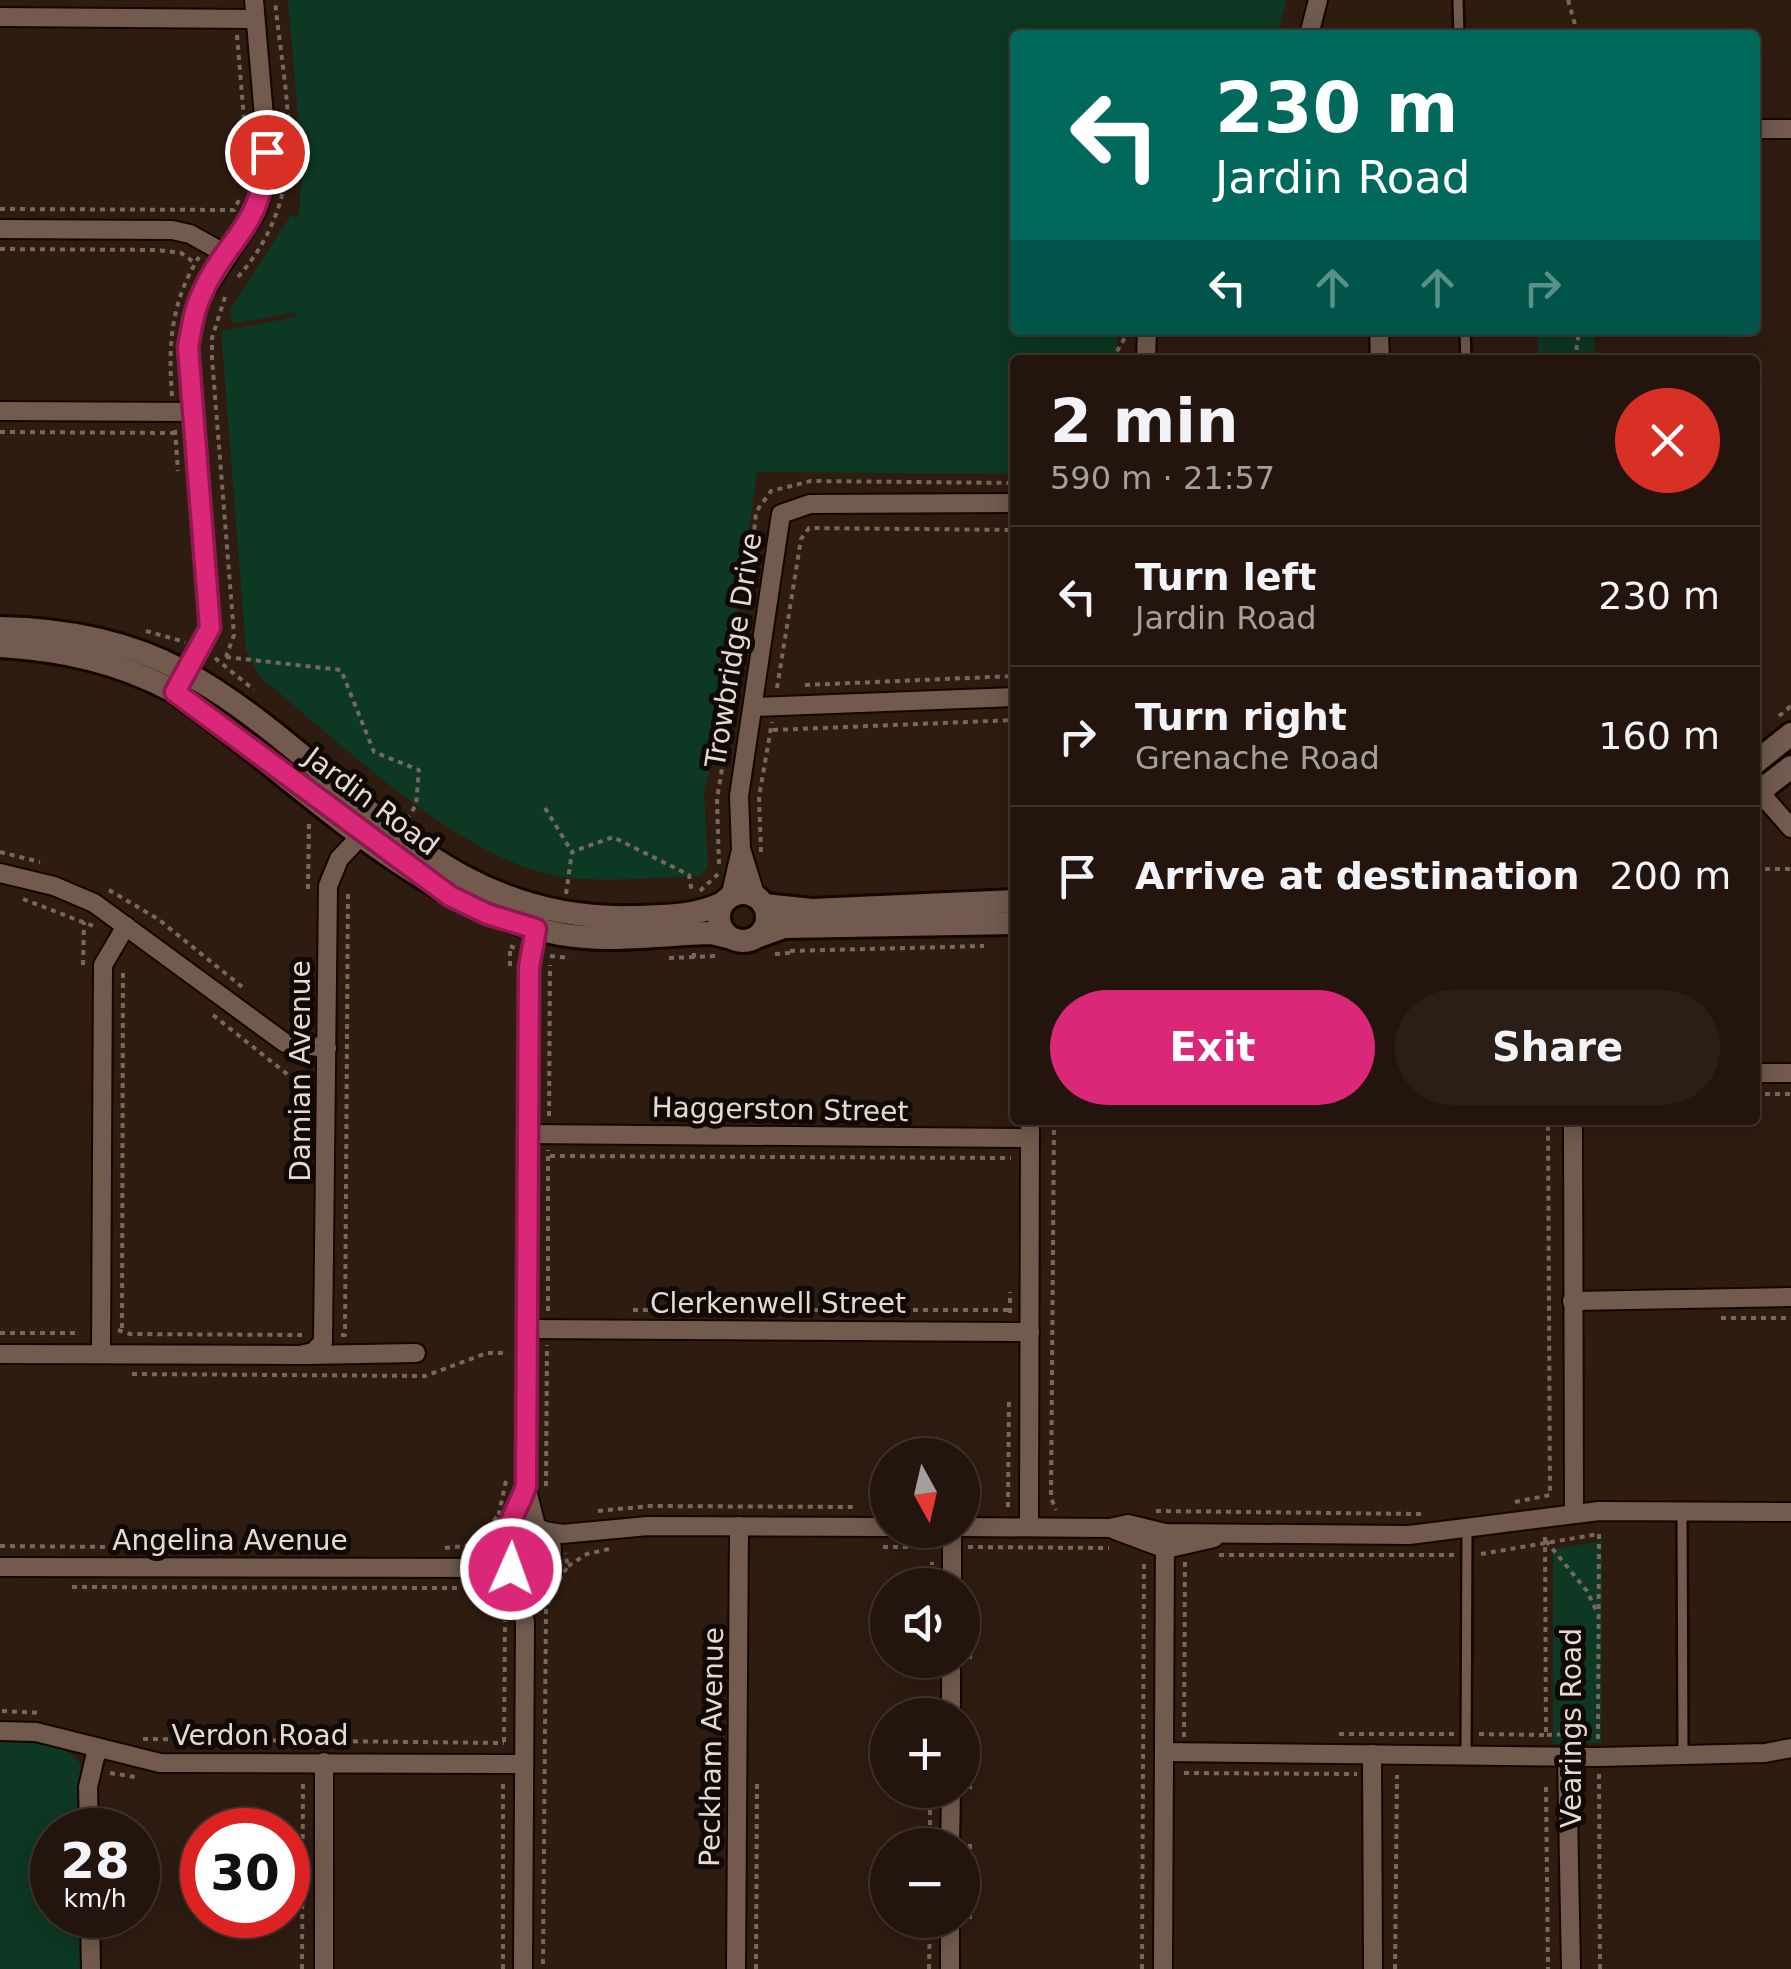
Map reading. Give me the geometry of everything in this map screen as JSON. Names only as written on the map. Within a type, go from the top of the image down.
[{"type":"street","points":[[1311,30],[1318,0]]},
{"type":"street","points":[[0,16],[235,18],[255,9],[267,152],[265,186],[258,210],[197,304],[188,347],[210,616],[200,650],[181,683]]},
{"type":"street","points":[[1760,129],[1791,130]]},
{"type":"street","points":[[0,229],[172,230],[190,234],[226,254]]},
{"type":"street","points":[[0,411],[194,412]]},
{"type":"street","name":"Trowbridge Drive","points":[[760,901],[741,849],[739,796],[782,514],[810,504],[1010,504]]},
{"type":"street","name":"Jardin Road","points":[[0,628],[97,638],[181,683],[370,826],[450,896],[487,914],[544,910],[600,916],[676,916],[726,900]]},
{"type":"street","name":"Jardin Road","points":[[0,646],[91,657],[181,683]]},
{"type":"street","points":[[753,707],[1010,697]]},
{"type":"street","points":[[1760,759],[1791,734]]},
{"type":"street","points":[[1760,788],[1791,767]]},
{"type":"street","points":[[1760,795],[1791,828]]},
{"type":"street","name":"Damian Avenue","points":[[300,1355],[312,1352],[323,1342],[328,886],[339,859],[370,826]]},
{"type":"street","name":"Trowbridge Drive","points":[[726,900],[727,873],[741,849]]},
{"type":"street","points":[[0,873],[54,886],[94,904],[121,933],[285,1043],[327,1048]]},
{"type":"street","points":[[1010,901],[812,910],[760,901],[743,893],[726,900],[720,925],[728,937],[744,942],[784,927],[1010,923]]},
{"type":"street","points":[[758,936],[766,925],[760,901]]},
{"type":"street","points":[[525,1622],[553,1565],[552,1544],[540,1529],[526,1486],[529,967],[544,910]]},
{"type":"street","name":"Jardin Road","points":[[544,910],[590,938],[712,933],[728,937]]},
{"type":"street","points":[[101,1354],[103,965],[121,933]]},
{"type":"street","points":[[1760,1073],[1791,1072]]},
{"type":"street","points":[[1573,1125],[1574,1514]]},
{"type":"street","points":[[1028,1527],[1030,1129]]},
{"type":"street","name":"Haggerston Street","points":[[530,1134],[1030,1129]]},
{"type":"street","points":[[1572,1301],[1791,1297]]},
{"type":"street","name":"Clerkenwell Street","points":[[527,1329],[1030,1332]]},
{"type":"street","points":[[0,1354],[416,1353]]},
{"type":"street","points":[[523,1969],[525,1622],[511,1569],[502,1556],[526,1486]]},
{"type":"street","points":[[980,1527],[1110,1528],[1128,1524],[1165,1548],[1226,1535],[1410,1536],[1599,1511],[1791,1512]]},
{"type":"street","points":[[505,1538],[521,1525],[590,1532],[648,1526],[870,1527]]},
{"type":"street","name":"Peckham Avenue","points":[[736,1969],[739,1526]]},
{"type":"street","points":[[511,1569],[526,1575],[553,1565],[590,1532]]},
{"type":"street","name":"Angelina Avenue","points":[[459,1568],[484,1559],[505,1538]]},
{"type":"street","points":[[1163,1969],[1165,1548]]},
{"type":"street","name":"Angelina Avenue","points":[[0,1567],[511,1569]]},
{"type":"street","name":"Verdon Road","points":[[0,1731],[36,1732],[160,1762],[524,1764]]},
{"type":"street","points":[[88,1808],[88,1787],[97,1749]]},
{"type":"street","points":[[1164,1752],[1599,1757],[1790,1754]]},
{"type":"street","points":[[1372,1754],[1373,1969]]},
{"type":"street","name":"Vearings Road","points":[[1568,1756],[1571,1969]]},
{"type":"street","points":[[324,1762],[324,1969]]},
{"type":"street","points":[[90,1938],[91,1969]]},
{"type":"street","points":[[950,1938],[950,1969]]},
{"type":"lane","points":[[1458,0],[1458,30]]},
{"type":"lane","points":[[1682,1514],[1683,1754]]},
{"type":"lane","points":[[1466,1756],[1468,1530]]},
{"type":"path","points":[[275,0],[290,152],[281,211],[258,254],[232,283],[212,338],[234,635],[226,657],[341,670],[374,752],[419,770],[416,806],[407,818],[422,828]]},
{"type":"path","points":[[1568,0],[1577,30]]},
{"type":"path","points":[[235,18],[248,159]]},
{"type":"path","points":[[0,209],[234,210],[242,196]]},
{"type":"path","points":[[0,250],[158,250],[181,253],[195,263]]},
{"type":"path","points":[[0,432],[196,433]]},
{"type":"path","points":[[746,635],[756,512],[771,491],[810,481],[1010,483]]},
{"type":"path","points":[[762,868],[759,797],[801,540],[809,528],[1010,530]]},
{"type":"path","points":[[138,630],[177,638],[200,650],[238,674],[262,702]]},
{"type":"path","points":[[798,685],[1010,676]]},
{"type":"path","points":[[572,852],[606,839],[620,839],[689,875],[688,896],[727,873],[717,799],[728,724],[740,679]]},
{"type":"path","points":[[728,724],[770,730],[1010,720]]},
{"type":"path","points":[[544,808],[572,852],[566,896]]},
{"type":"path","points":[[1760,869],[1791,869]]},
{"type":"path","points":[[345,1335],[348,878]]},
{"type":"path","points":[[544,910],[566,896],[582,897]]},
{"type":"path","points":[[17,897],[121,933]]},
{"type":"path","points":[[122,1330],[124,964]]},
{"type":"path","points":[[210,1013],[307,1090]]},
{"type":"path","points":[[1760,1094],[1791,1094]]},
{"type":"path","points":[[1054,1125],[1051,1498],[1055,1510]]},
{"type":"path","points":[[1515,1502],[1550,1495],[1548,1125]]},
{"type":"path","points":[[548,1156],[1011,1158]]},
{"type":"path","points":[[625,1310],[1010,1310]]},
{"type":"path","points":[[1716,1318],[1791,1318]]},
{"type":"path","points":[[0,1333],[77,1333]]},
{"type":"path","points":[[1155,1511],[1427,1514]]},
{"type":"path","name":"Vearings Road","points":[[1599,1511],[1600,1969]]},
{"type":"path","points":[[1476,1734],[1546,1735],[1544,1519]]},
{"type":"path","points":[[1214,1555],[1467,1553],[1598,1534]]},
{"type":"path","points":[[1545,1540],[1587,1590],[1598,1614]]},
{"type":"path","points":[[980,1541],[1116,1548]]},
{"type":"path","points":[[553,1565],[626,1546]]},
{"type":"path","points":[[1142,1969],[1144,1559],[1165,1548],[1187,1561],[1194,1555]]},
{"type":"path","points":[[1477,1562],[1484,1551]]},
{"type":"path","points":[[58,1587],[464,1587]]},
{"type":"path","points":[[543,1969],[546,1608],[553,1590]]},
{"type":"path","points":[[0,1712],[55,1717]]},
{"type":"path","points":[[140,1738],[504,1743]]},
{"type":"path","points":[[1396,1969],[1397,1775]]},
{"type":"path","points":[[302,1782],[302,1969]]},
{"type":"path","points":[[1546,1787],[1548,1969]]},
{"type":"path","points":[[929,1969],[930,1938]]},
{"type":"green space","points":[[288,0],[1286,0],[1279,30],[1010,30],[1010,335],[1117,335],[1117,355],[1010,355],[1010,474],[757,472],[722,722],[704,793],[708,867],[700,876],[614,880],[563,877],[524,867],[484,849],[403,795],[260,677],[246,650],[221,331],[296,317],[295,312],[233,324],[230,310],[291,215],[299,218],[302,162]]},
{"type":"green space","points":[[1538,335],[1594,335],[1595,355],[1538,355]]},
{"type":"green space","points":[[1602,1541],[1601,1743],[1553,1744],[1553,1549]]},
{"type":"green space","points":[[0,1741],[33,1742],[66,1751],[81,1765],[79,1808],[30,1808],[30,1938],[79,1938],[80,1969],[0,1969]]},
{"type":"route","points":[[267,152],[265,186],[258,210],[210,278],[197,304],[188,347],[210,628],[206,642],[175,692],[450,896],[487,914],[536,929],[529,967],[526,1486],[503,1543],[502,1556],[511,1569]]}]
